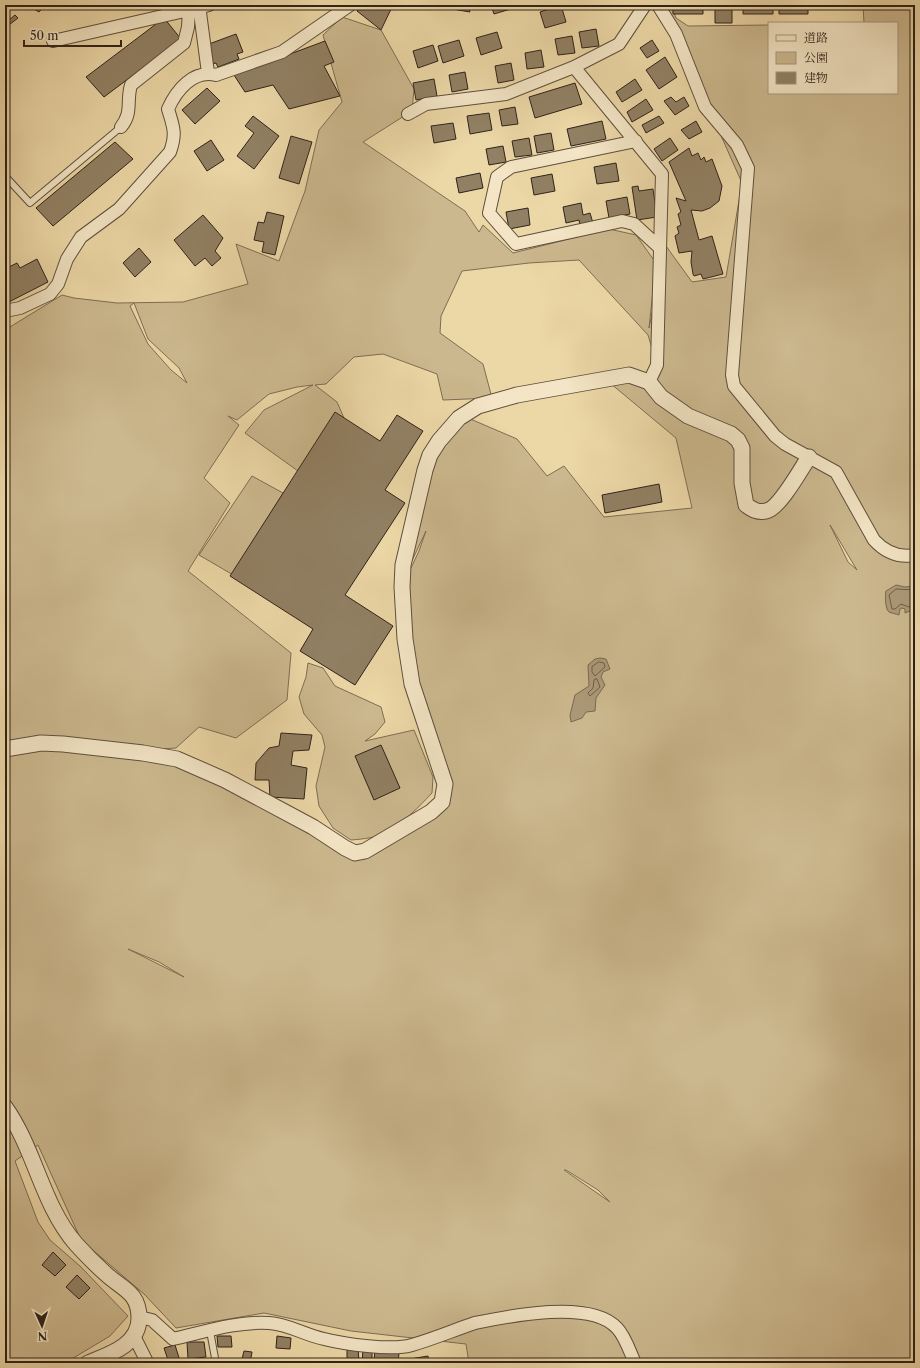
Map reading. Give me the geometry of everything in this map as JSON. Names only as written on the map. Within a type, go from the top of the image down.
[{"type":"street","points":[[5,311],[20,308],[50,294],[58,284],[67,259],[81,237],[119,209],[170,152],[174,142],[175,130],[168,109],[176,92],[190,80],[208,73],[216,75],[282,52],[350,5]]},
{"type":"street","points":[[408,114],[426,104],[506,94],[574,67],[619,44],[645,5]]},
{"type":"street","points":[[658,5],[676,34],[705,107],[737,145],[748,168],[732,375],[734,386],[775,436],[785,444],[836,472],[874,540],[882,549],[896,555],[915,555]]},
{"type":"street","points":[[199,6],[208,73]]},
{"type":"street","points":[[53,40],[199,6]]},
{"type":"street","points":[[122,127],[128,119],[128,93],[131,85],[184,43],[188,27],[199,6]]},
{"type":"street","points":[[574,67],[662,174],[657,365],[649,382]]},
{"type":"street","points":[[636,141],[511,167],[497,177],[489,213],[516,244],[622,221],[634,224],[660,248]]},
{"type":"street","points":[[5,748],[41,743],[63,744],[143,753],[177,759],[224,780],[300,820],[355,853],[365,851],[431,812],[442,802],[445,784],[412,684],[405,639],[402,587],[403,565],[425,470],[430,455],[439,441],[459,418],[478,406],[517,395],[629,375],[649,382],[661,397],[688,416],[731,434],[738,440],[742,448],[742,483],[744,499],[746,504],[756,511],[767,511],[778,503],[809,457]]},
{"type":"street","points":[[5,1107],[23,1134],[58,1219],[76,1244],[107,1275],[126,1288],[136,1300],[139,1317],[137,1331],[129,1343],[108,1355],[88,1363]]},
{"type":"street","points":[[139,1317],[152,1320],[173,1339],[256,1322],[271,1323],[288,1327],[322,1339],[397,1347],[411,1346],[475,1323],[486,1321],[534,1314],[587,1313],[608,1321],[618,1328],[635,1363]]},
{"type":"street","points":[[134,1336],[146,1360],[145,1363]]},
{"type":"lane","points":[[5,176],[30,203],[122,127]]},
{"type":"lane","points":[[210,1331],[215,1358]]},
{"type":"green space","points":[[658,5],[671,5],[676,18],[688,26],[768,25],[768,94],[898,94],[898,22],[864,22],[863,5],[915,5],[915,1363],[469,1363],[466,1344],[351,1331],[264,1313],[176,1328],[144,1294],[81,1240],[38,1145],[15,1161],[38,1222],[50,1240],[80,1266],[128,1316],[110,1336],[65,1363],[5,1363],[5,1165],[9,1163],[5,1164],[5,330],[62,295],[74,298],[117,303],[183,302],[248,284],[236,244],[279,261],[305,191],[319,130],[342,102],[323,35],[342,17],[381,30],[414,89],[412,111],[363,142],[465,211],[479,232],[483,225],[513,253],[609,229],[636,235],[656,263],[649,328],[666,246],[692,282],[726,277],[742,183],[676,34]],"holes":[[[579,260],[648,335],[660,375],[610,383],[676,438],[692,508],[604,517],[564,466],[547,476],[517,439],[468,418],[425,470],[410,565],[426,531],[419,551],[402,587],[412,669],[452,784],[443,812],[365,857],[174,763],[116,752],[176,748],[199,727],[236,738],[287,700],[291,653],[188,571],[230,503],[204,478],[239,425],[228,416],[237,420],[269,394],[297,387],[313,385],[264,410],[245,433],[298,471],[344,418],[337,402],[315,385],[326,384],[354,357],[383,354],[437,374],[443,400],[492,398],[483,364],[440,333],[441,316],[462,271],[529,263]],[[134,303],[148,339],[179,368],[187,383],[171,370],[148,344],[130,306]],[[830,525],[857,570],[848,562]],[[128,949],[159,962],[184,977]],[[564,1170],[598,1190],[610,1202]]]},
{"type":"green space","points":[[252,476],[283,493],[235,576],[199,555]]},
{"type":"green space","points":[[308,663],[323,668],[335,686],[381,707],[385,722],[375,734],[365,741],[414,730],[433,777],[432,793],[417,809],[383,834],[369,838],[351,840],[333,828],[319,806],[316,786],[325,747],[322,735],[304,714],[299,697],[306,677]]},
{"type":"water","points":[[896,585],[905,587],[915,586],[915,609],[905,613],[905,609],[902,608],[900,609],[899,615],[889,612],[885,596],[886,591]]},
{"type":"water","points":[[595,659],[606,659],[610,669],[603,672],[601,677],[605,685],[596,698],[595,711],[586,712],[582,718],[571,722],[570,715],[575,695],[589,686],[588,665]]},
{"type":"building","points":[[27,5],[46,5],[39,12]]},
{"type":"building","points":[[364,5],[393,5],[381,30],[357,11]]},
{"type":"building","points":[[428,5],[468,5],[470,12]]},
{"type":"building","points":[[491,5],[514,5],[514,8],[494,14]]},
{"type":"building","points":[[561,5],[566,22],[545,28],[540,12]]},
{"type":"building","points":[[673,5],[703,5],[703,14],[673,14]]},
{"type":"building","points":[[715,5],[732,5],[732,23],[715,23]]},
{"type":"building","points":[[743,5],[773,5],[773,14],[743,14]]},
{"type":"building","points":[[779,5],[808,5],[808,14],[779,14]]},
{"type":"building","points":[[818,5],[848,5],[848,9],[818,9]]},
{"type":"building","points":[[5,14],[9,20],[15,15],[18,18],[5,28]]},
{"type":"building","points":[[164,18],[181,39],[104,97],[86,77]]},
{"type":"building","points":[[596,29],[599,46],[582,48],[579,32]]},
{"type":"building","points":[[497,32],[502,48],[481,55],[476,38]]},
{"type":"building","points":[[236,34],[243,52],[237,54],[239,59],[218,67],[216,63],[212,64],[209,44]]},
{"type":"building","points":[[572,36],[575,53],[558,55],[555,39]]},
{"type":"building","points":[[459,40],[464,56],[443,63],[438,46]]},
{"type":"building","points":[[652,40],[659,51],[647,58],[640,48]]},
{"type":"building","points":[[325,41],[334,62],[324,66],[340,96],[289,109],[273,85],[245,92],[234,75]]},
{"type":"building","points":[[433,45],[438,61],[418,68],[413,51]]},
{"type":"building","points":[[541,50],[544,67],[527,69],[525,53]]},
{"type":"building","points":[[665,57],[677,77],[659,89],[646,70]]},
{"type":"building","points":[[511,63],[514,80],[498,83],[495,66]]},
{"type":"building","points":[[465,72],[468,89],[452,92],[449,75]]},
{"type":"building","points":[[434,79],[437,96],[416,100],[413,83]]},
{"type":"building","points":[[635,79],[642,90],[622,102],[616,92]]},
{"type":"building","points":[[575,83],[582,104],[535,118],[529,97]]},
{"type":"building","points":[[207,88],[220,101],[195,124],[182,110]]},
{"type":"building","points":[[671,97],[676,102],[684,97],[689,106],[675,115],[664,101]]},
{"type":"building","points":[[646,99],[653,110],[632,122],[627,112]]},
{"type":"building","points":[[515,107],[518,124],[502,126],[499,110]]},
{"type":"building","points":[[489,113],[492,130],[470,134],[467,116]]},
{"type":"building","points":[[253,116],[279,136],[254,169],[237,156],[254,133],[245,126]]},
{"type":"building","points":[[659,116],[664,123],[646,133],[642,125]]},
{"type":"building","points":[[602,121],[606,139],[571,146],[567,129]]},
{"type":"building","points":[[696,121],[702,132],[689,139],[681,130]]},
{"type":"building","points":[[453,123],[456,139],[434,143],[431,126]]},
{"type":"building","points":[[551,133],[554,150],[537,153],[534,136]]},
{"type":"building","points":[[291,136],[312,142],[299,184],[279,178]]},
{"type":"building","points":[[529,138],[532,155],[515,157],[512,141]]},
{"type":"building","points":[[670,138],[678,150],[662,161],[654,149]]},
{"type":"building","points":[[211,140],[224,160],[207,171],[194,151]]},
{"type":"building","points":[[115,142],[133,159],[53,226],[36,208]]},
{"type":"building","points":[[503,146],[506,162],[489,165],[486,149]]},
{"type":"building","points":[[689,148],[692,156],[698,153],[701,160],[704,157],[706,162],[712,159],[722,186],[719,201],[710,208],[702,211],[691,210],[699,240],[712,236],[723,274],[703,279],[701,274],[694,276],[693,274],[691,262],[692,251],[679,253],[675,236],[679,233],[677,227],[681,225],[678,214],[681,212],[676,198],[686,201],[669,162]]},
{"type":"building","points":[[616,163],[619,181],[597,184],[594,167]]},
{"type":"building","points":[[480,173],[483,188],[459,193],[456,178]]},
{"type":"building","points":[[552,174],[555,191],[534,195],[531,178]]},
{"type":"building","points":[[638,186],[639,191],[653,189],[657,217],[637,220],[632,187]]},
{"type":"building","points":[[627,197],[630,214],[609,218],[606,201]]},
{"type":"building","points":[[581,203],[583,215],[590,213],[593,223],[580,226],[579,220],[566,223],[563,207]]},
{"type":"building","points":[[528,208],[530,225],[509,229],[506,212]]},
{"type":"building","points":[[267,212],[284,216],[275,255],[262,252],[264,242],[254,240],[258,222],[264,223]]},
{"type":"building","points":[[203,215],[223,238],[215,251],[221,258],[212,266],[205,258],[195,266],[174,240]]},
{"type":"building","points":[[139,248],[151,262],[135,277],[123,263]]},
{"type":"building","points":[[37,259],[48,282],[5,304],[5,269],[17,263],[20,268]]},
{"type":"building","points":[[335,412],[380,441],[397,415],[423,431],[385,490],[405,503],[345,595],[393,626],[355,685],[300,651],[313,629],[230,576]]},
{"type":"building","points":[[659,484],[662,502],[605,513],[602,495]]},
{"type":"building","points":[[281,733],[312,735],[309,750],[293,751],[291,765],[307,768],[304,799],[270,797],[269,780],[255,780],[256,763],[269,748],[279,746]]},
{"type":"building","points":[[381,745],[400,788],[374,800],[355,756]]},
{"type":"building","points":[[53,1252],[66,1265],[55,1276],[42,1265]]},
{"type":"building","points":[[77,1275],[90,1288],[79,1299],[66,1287]]},
{"type":"building","points":[[217,1336],[231,1336],[232,1347],[218,1347]]},
{"type":"building","points":[[277,1336],[291,1338],[290,1349],[276,1348]]},
{"type":"building","points":[[187,1342],[204,1342],[206,1357],[188,1359]]},
{"type":"building","points":[[175,1345],[180,1361],[169,1363],[164,1348]]},
{"type":"building","points":[[358,1348],[359,1361],[347,1362],[347,1349]]},
{"type":"building","points":[[363,1349],[372,1350],[372,1363],[362,1363]]},
{"type":"building","points":[[375,1350],[399,1353],[398,1363],[374,1361]]},
{"type":"building","points":[[244,1351],[252,1352],[250,1363],[234,1363],[235,1359],[242,1359]]},
{"type":"building","points":[[428,1356],[429,1363],[411,1363],[410,1359]]},
{"type":"building","points":[[208,1360],[209,1363],[189,1363],[189,1362]]}]
